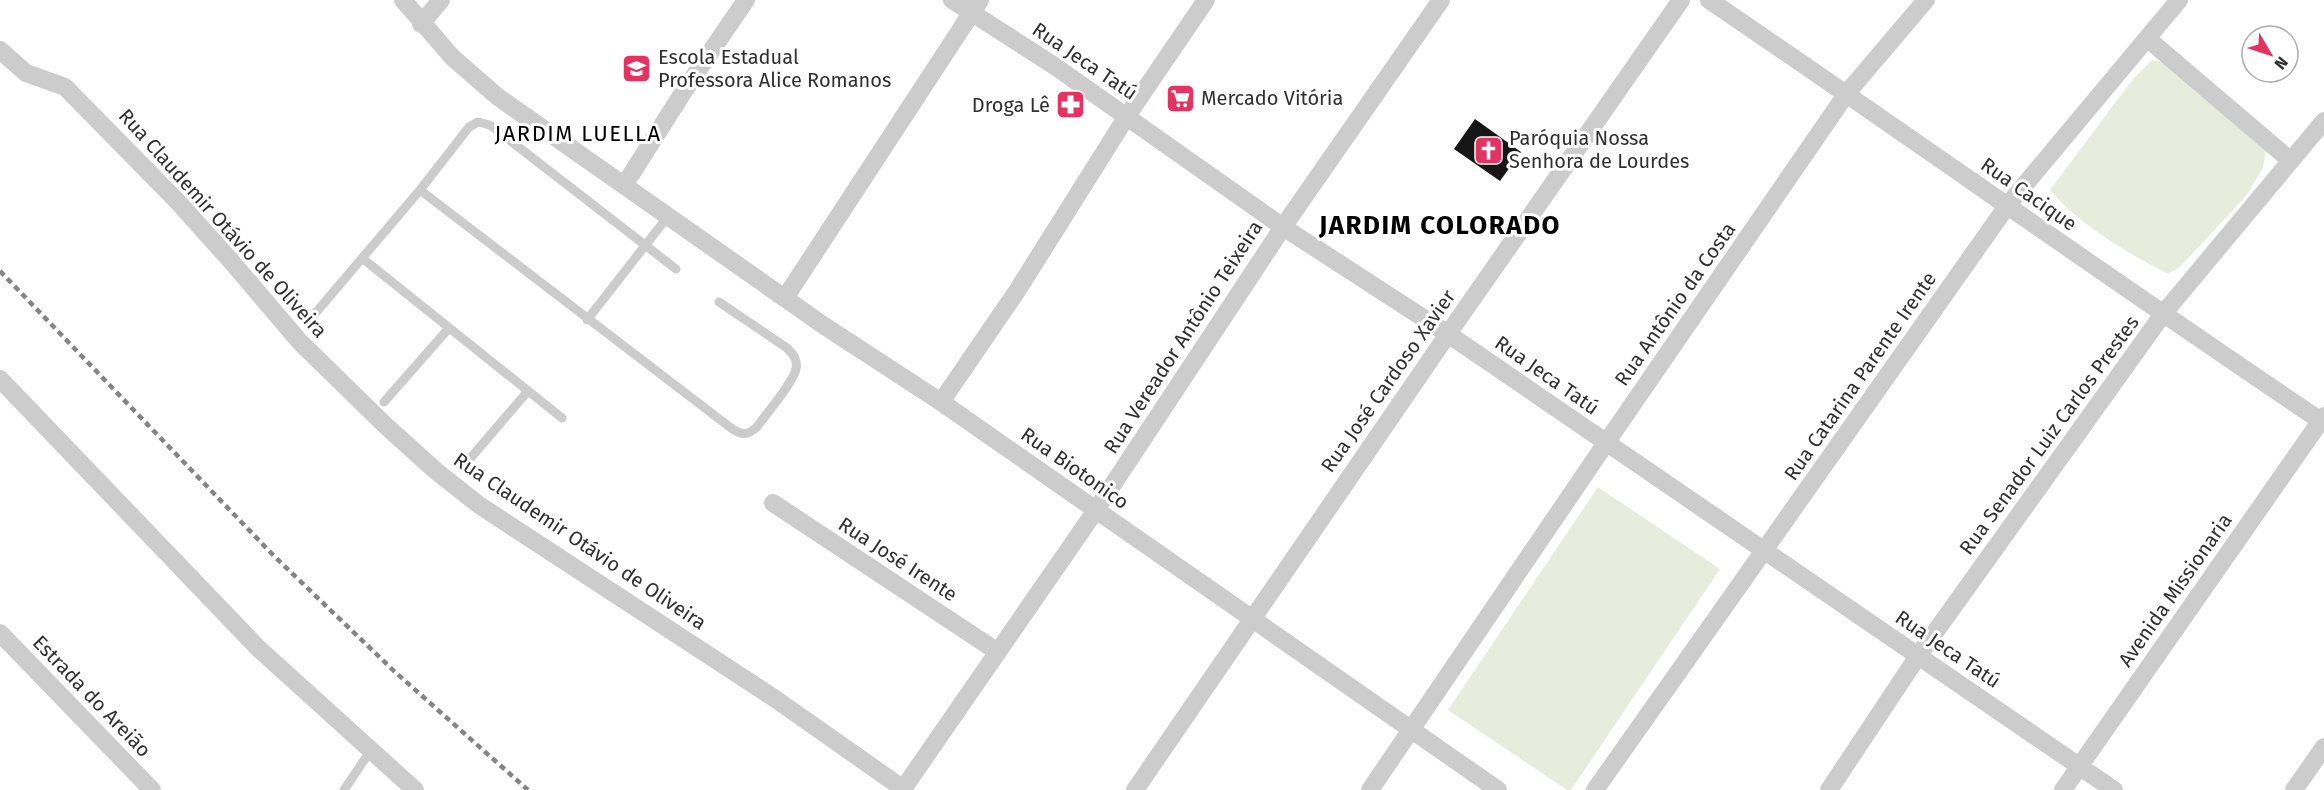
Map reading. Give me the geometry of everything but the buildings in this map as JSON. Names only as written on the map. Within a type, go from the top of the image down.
[{"type":"street","name":"Rua Biotonico","points":[[403,0],[421,24],[452,57],[498,96],[823,325],[940,402],[1498,790]]},
{"type":"street","points":[[421,24],[441,0]]},
{"type":"street","points":[[625,184],[684,91],[746,0]]},
{"type":"street","name":"Rua Jeca Tatú","points":[[952,0],[976,7],[1056,67],[1283,227],[1448,334],[2114,790]]},
{"type":"street","points":[[940,402],[1017,291],[1127,116],[1206,0]]},
{"type":"street","name":"Rua Vereador Antônio Teixeira","points":[[904,790],[1096,510],[1283,227],[1441,0]]},
{"type":"street","name":"Rua José Cardoso Xavier","points":[[1135,790],[1681,0]]},
{"type":"street","name":"Rua Cacique","points":[[1709,0],[1847,93],[2163,314],[2323,420]]},
{"type":"street","name":"Rua Antônio da Costa","points":[[1370,790],[1847,93],[1926,0]]},
{"type":"street","name":"Rua Catarina Parente Irente","points":[[1595,790],[2007,206],[2179,0]]},
{"type":"street","points":[[785,297],[976,7]]},
{"type":"street","points":[[2148,39],[2291,161]]},
{"type":"street","name":"Rua Claudemir Otávio de Oliveira","points":[[0,50],[26,73],[65,87],[231,261],[300,342],[436,471],[479,505],[774,698],[904,790]]},
{"type":"street","name":"Rua Senador Luiz Carlos Prestes","points":[[1829,790],[1918,656],[2163,314],[2324,121]]},
{"type":"street","points":[[0,379],[259,649],[416,790]]},
{"type":"street","name":"Avenida Missionaria","points":[[2063,790],[2323,420]]},
{"type":"street","name":"Rua José Irente","points":[[773,503],[998,652]]},
{"type":"street","name":"Estrada do Areião","points":[[0,633],[152,790]]},
{"type":"street","points":[[2294,790],[2324,747]]},
{"type":"lane","points":[[313,316],[470,127],[478,122],[490,125],[676,269]]},
{"type":"lane","points":[[420,190],[730,428],[741,434],[750,433],[757,427],[792,377],[797,367],[795,356],[788,348],[719,302]]},
{"type":"lane","points":[[587,320],[669,215]]},
{"type":"lane","points":[[362,258],[562,418]]},
{"type":"lane","points":[[384,402],[449,328]]},
{"type":"lane","points":[[462,468],[528,391]]},
{"type":"lane","points":[[344,790],[371,750]]},
{"type":"green space","points":[[2152,60],[2166,63],[2266,151],[2263,168],[2246,196],[2180,267],[2168,274],[2136,257],[2090,227],[2050,190],[2133,79]]},
{"type":"green space","points":[[1598,487],[1720,569],[1571,790],[1567,790],[1448,710]]},
{"type":"railway","points":[[0,271],[274,556],[394,671],[528,790]]},
{"type":"place","name":"Escola Estadual Professora Alice Romanos","points":[[637,68]]},
{"type":"place","name":"Mercado Vitória","points":[[1180,98]]},
{"type":"place","name":"Droga Lê","points":[[1071,105]]},
{"type":"place","name":"Paróquia Nossa Senhora de Lourdes","points":[[1488,150]]},
{"type":"district","name":"JARDIM LUELLA","points":[[578,133]]},
{"type":"district","name":"JARDIM COLORADO","points":[[1440,225]]}]
